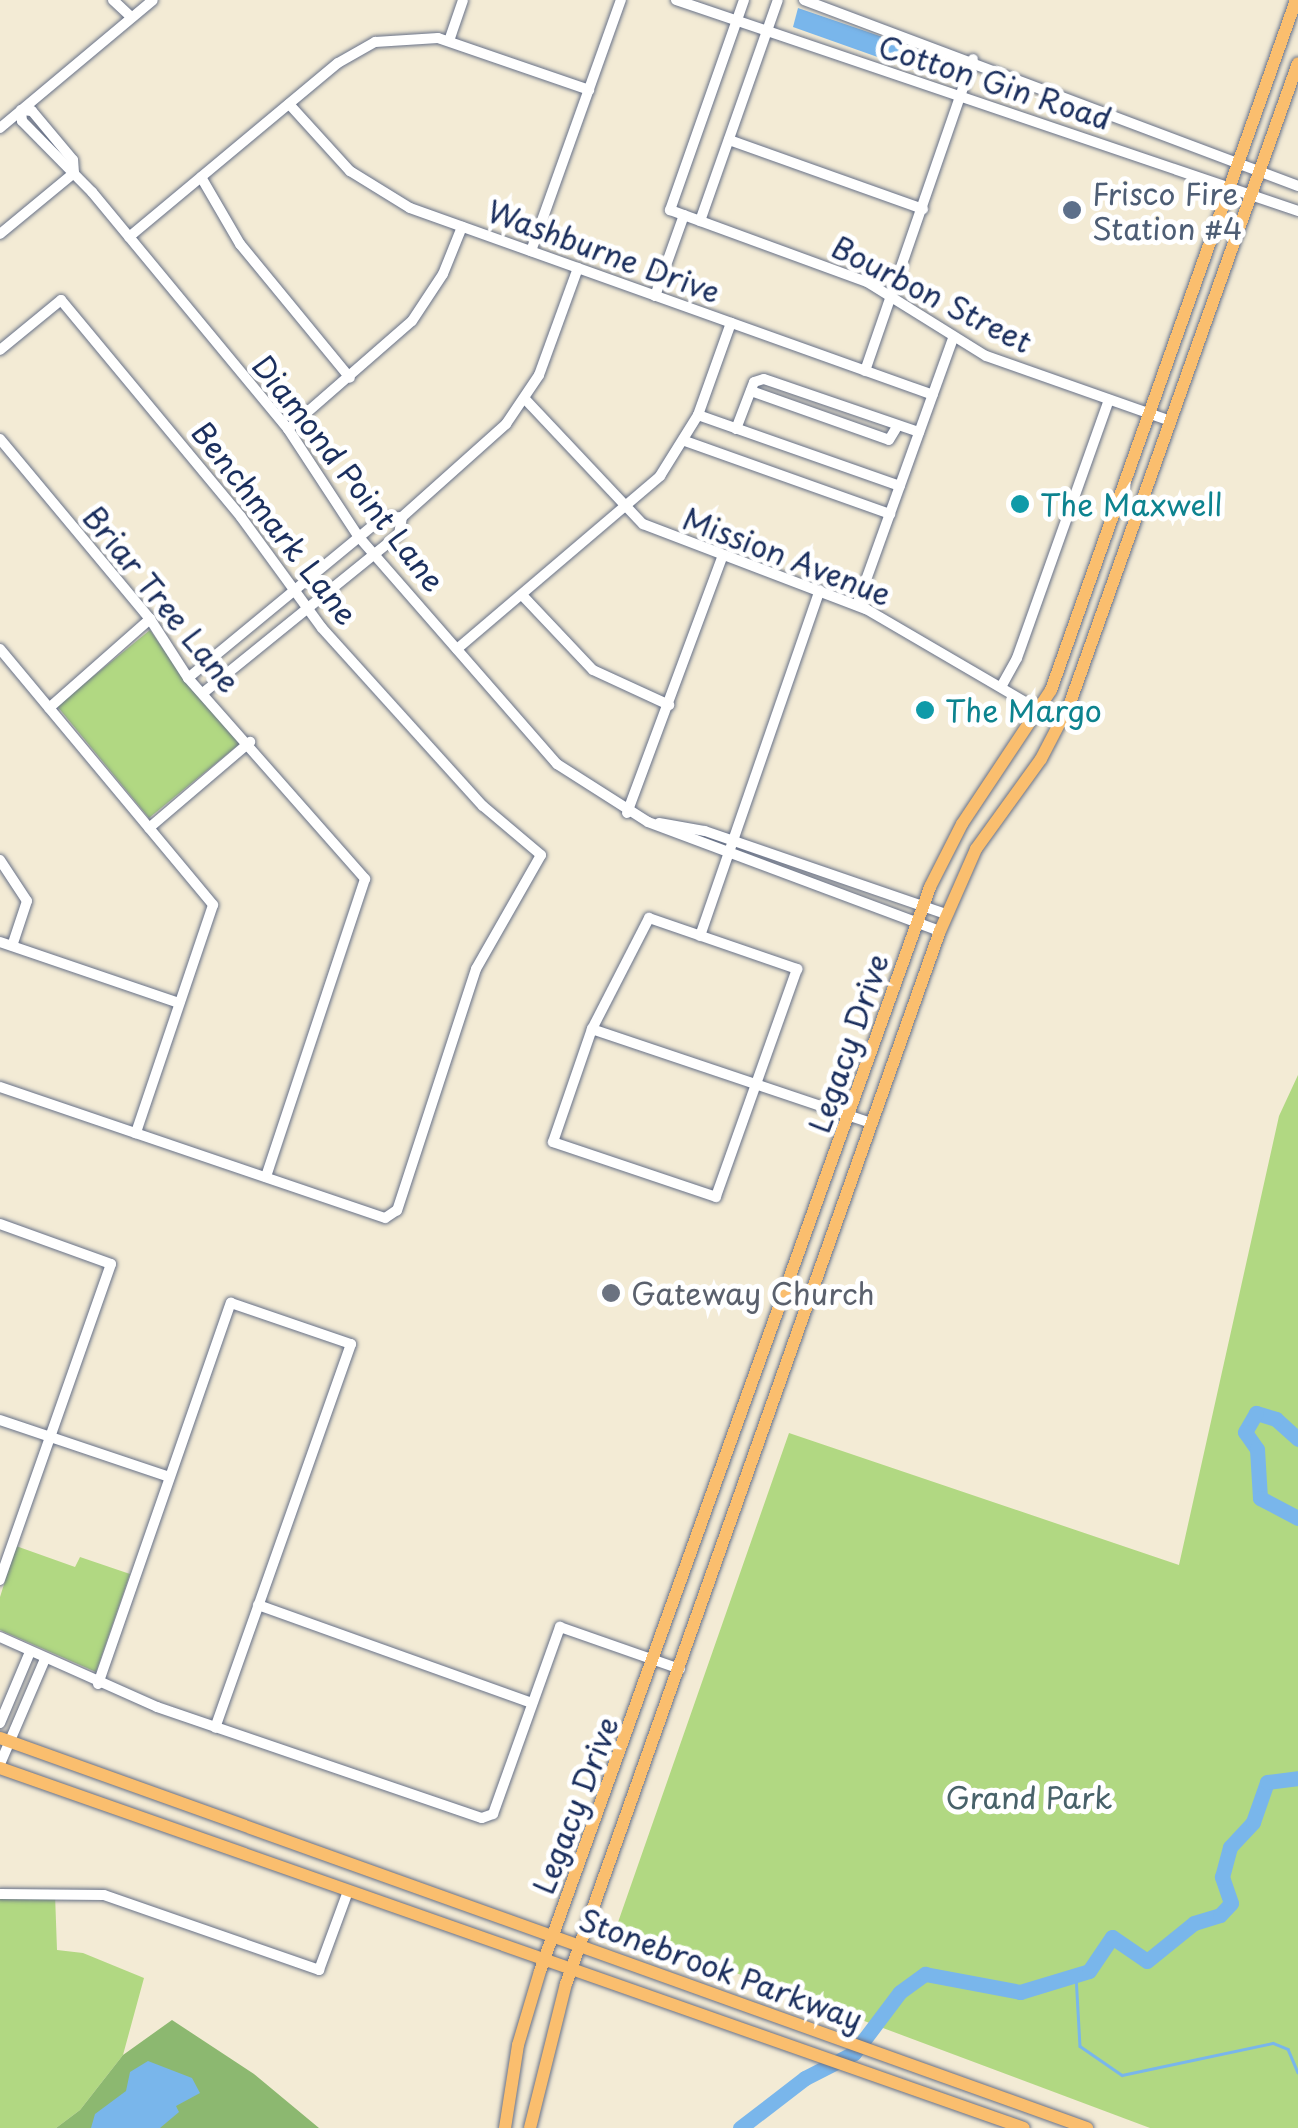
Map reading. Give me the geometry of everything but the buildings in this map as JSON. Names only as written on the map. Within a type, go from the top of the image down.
[{"type":"main road","name":"Legacy Drive","points":[[506,2128],[518,2044],[544,1959],[656,1661],[923,906],[962,824],[1040,712],[1296,0]]},
{"type":"main road","name":"Legacy Drive","points":[[530,2128],[572,1968],[946,914],[976,849],[1062,723],[1298,63]]},
{"type":"main road","points":[[745,1410],[767,1418]]},
{"type":"main road","name":"Stonebrook Parkway","points":[[4,1740],[1086,2128]]},
{"type":"main road","name":"Stonebrook Parkway","points":[[0,1766],[1024,2128]]},
{"type":"main road","points":[[348,1892],[358,1864]]},
{"type":"street","points":[[113,0],[131,17]]},
{"type":"street","points":[[0,128],[153,0]]},
{"type":"street","points":[[449,41],[463,0]]},
{"type":"street","points":[[531,252],[621,0]]},
{"type":"street","name":"Cotton Gin Road","points":[[676,0],[1298,212]]},
{"type":"street","points":[[736,21],[744,0]]},
{"type":"street","points":[[700,221],[778,0]]},
{"type":"street","name":"Cotton Gin Road","points":[[804,0],[973,60],[1092,113],[1298,186]]},
{"type":"street","name":"Bourbon Street","points":[[736,21],[670,210],[892,295],[952,338],[1171,421]]},
{"type":"street","points":[[128,236],[289,104],[375,42],[417,36],[449,41],[589,90]]},
{"type":"street","points":[[865,370],[973,60]]},
{"type":"street","name":"Washburne Drive","points":[[289,104],[361,180],[462,227],[932,394]]},
{"type":"street","name":"Diamond Point Lane","points":[[20,110],[32,111],[63,147],[74,173],[288,429],[358,536],[557,764],[627,813],[724,855],[940,931]]},
{"type":"street","points":[[1084,136],[1092,113]]},
{"type":"street","points":[[1139,156],[1147,132]]},
{"type":"street","points":[[729,140],[923,209]]},
{"type":"street","points":[[0,234],[74,173]]},
{"type":"street","points":[[201,177],[240,244],[350,378]]},
{"type":"street","points":[[655,296],[684,215]]},
{"type":"street","points":[[288,429],[350,378],[421,310],[462,227]]},
{"type":"street","points":[[202,693],[398,534],[402,517],[486,446],[525,400],[578,268]]},
{"type":"street","name":"Benchmark Lane","points":[[0,350],[61,300],[242,516],[306,608],[483,806],[541,855],[476,970],[397,1210],[385,1218],[266,1177]]},
{"type":"street","points":[[457,649],[624,510],[685,441],[698,416],[731,323]]},
{"type":"street","points":[[858,605],[952,338]]},
{"type":"street","points":[[736,428],[751,391],[764,379],[919,432]]},
{"type":"street","name":"Mission Avenue","points":[[525,400],[624,510],[664,535],[858,605],[1062,723]]},
{"type":"street","points":[[1001,686],[1017,658],[1109,400]]},
{"type":"street","points":[[698,416],[900,486]]},
{"type":"street","name":"Briar Tree Lane","points":[[0,439],[150,619],[188,678],[250,742],[365,879],[266,1177]]},
{"type":"street","points":[[685,441],[890,514]]},
{"type":"street","points":[[188,678],[294,594],[358,536],[382,518],[402,517]]},
{"type":"street","points":[[627,813],[722,556]]},
{"type":"street","points":[[700,936],[724,855],[820,590]]},
{"type":"street","points":[[522,595],[593,670],[669,706]]},
{"type":"street","points":[[49,708],[150,619]]},
{"type":"street","points":[[0,649],[213,905],[136,1133]]},
{"type":"street","points":[[149,828],[250,742]]},
{"type":"street","name":"Diamond Point Lane","points":[[648,822],[730,839],[946,914]]},
{"type":"street","points":[[0,860],[27,900],[6,944],[179,1003]]},
{"type":"street","points":[[649,918],[700,936],[796,969],[716,1197],[553,1142],[592,1029],[649,918]]},
{"type":"street","points":[[592,1029],[872,1123]]},
{"type":"street","points":[[0,1086],[266,1177]]},
{"type":"street","points":[[0,1224],[111,1264],[0,1580]]},
{"type":"street","points":[[98,1684],[232,1303],[351,1344],[215,1728]]},
{"type":"street","points":[[0,1420],[170,1477]]},
{"type":"street","points":[[258,1605],[532,1703]]},
{"type":"street","points":[[0,1637],[98,1684],[215,1728],[442,1809],[488,1818],[560,1627],[680,1669]]},
{"type":"street","points":[[0,1723],[30,1652]]},
{"type":"street","points":[[0,1766],[4,1740],[45,1658]]},
{"type":"street","points":[[0,1894],[98,1893],[319,1970],[348,1892]]},
{"type":"green space","points":[[150,630],[192,690],[243,741],[149,818],[57,706]]},
{"type":"green space","name":"Grand Park","points":[[1298,1075],[1298,2128],[1150,2128],[616,1928],[789,1433],[1179,1565],[1279,1116]]},
{"type":"green space","points":[[16,1546],[75,1567],[80,1557],[130,1574],[96,1672],[0,1630],[0,1597]]},
{"type":"green space","points":[[55,1894],[57,1950],[83,1953],[144,1978],[123,2055],[80,2110],[56,2128],[0,2128],[0,1899]]},
{"type":"green space","points":[[172,2020],[254,2074],[319,2128],[56,2128],[80,2110],[123,2055]]},
{"type":"water","points":[[798,8],[947,59],[952,77],[931,76],[793,27]]},
{"type":"water","points":[[148,2061],[192,2078],[200,2093],[176,2106],[179,2112],[160,2128],[91,2128],[95,2114],[126,2091],[130,2072]]},
{"type":"waterway","points":[[1298,1439],[1276,1419],[1256,1413],[1245,1432],[1257,1449],[1260,1498],[1298,1518]]},
{"type":"waterway","points":[[740,2128],[805,2078],[854,2053],[900,1992],[925,1974],[1020,1992],[1089,1971],[1112,1937],[1147,1961],[1194,1923],[1220,1915],[1231,1903],[1222,1877],[1230,1847],[1253,1822],[1267,1782],[1298,1778]]},
{"type":"waterway","points":[[1076,1975],[1080,2046],[1122,2075],[1273,2043],[1288,2049],[1298,2072]]},
{"type":"place","name":"Frisco Fire Station #4","points":[[1072,210]]},
{"type":"place","name":"The Maxwell","points":[[1020,504]]},
{"type":"place","name":"The Margo","points":[[925,710]]},
{"type":"place","name":"Gateway Church","points":[[611,1293]]}]
